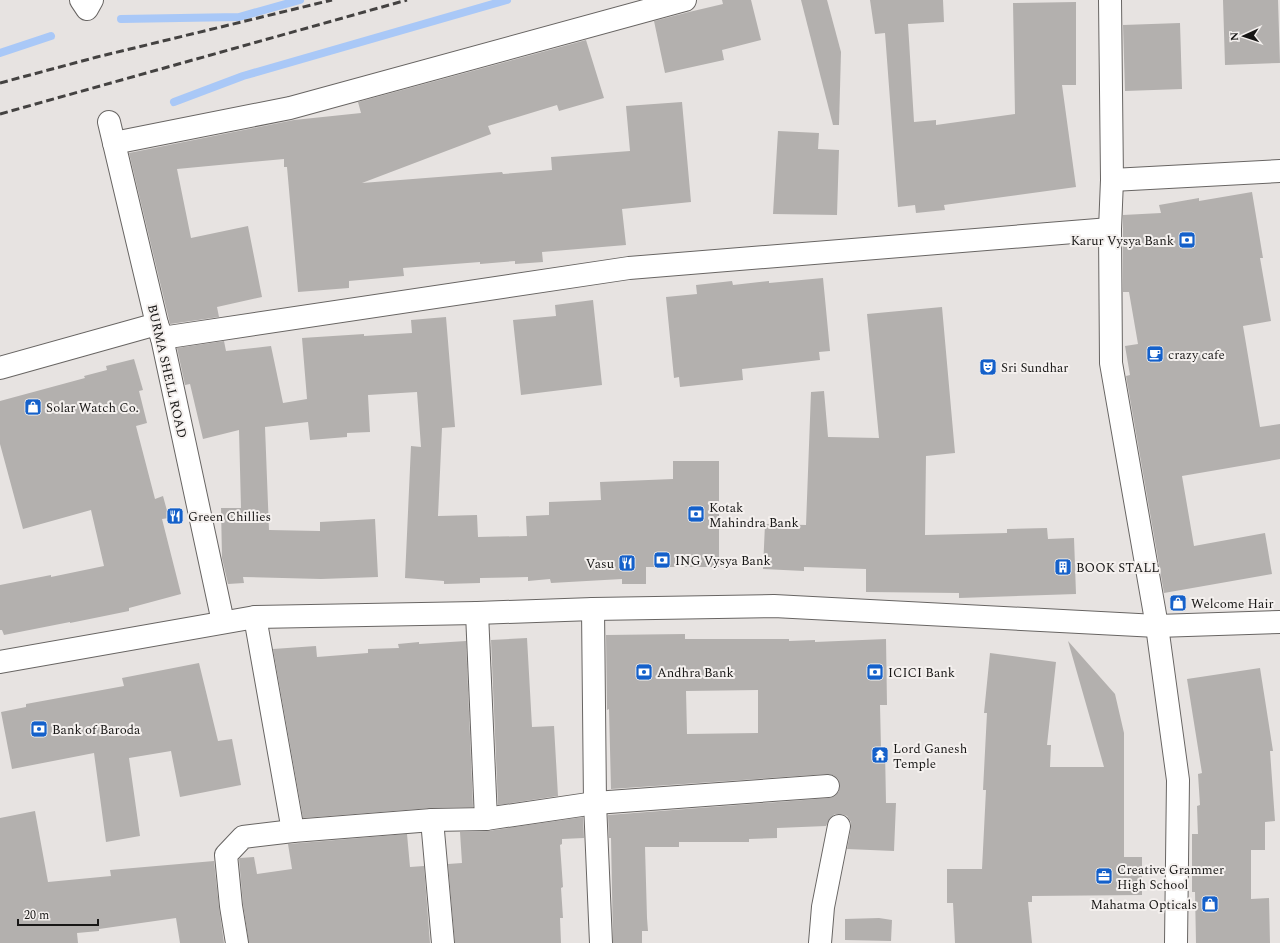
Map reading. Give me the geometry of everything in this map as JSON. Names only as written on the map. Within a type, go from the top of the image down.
[{"type":"street","points":[[81,0],[87,9],[92,0]]},
{"type":"street","points":[[114,143],[290,108],[685,0]]},
{"type":"street","points":[[1110,0],[1112,180],[1110,229],[1111,363],[1157,626],[1178,780],[1176,943]]},
{"type":"street","name":"BURMA SHELL ROAD","points":[[109,122],[160,331],[223,622]]},
{"type":"street","points":[[1112,180],[1280,171]]},
{"type":"street","points":[[0,368],[160,331],[630,268],[1110,229]]},
{"type":"street","points":[[0,662],[255,617],[774,606],[1157,626],[1280,622]]},
{"type":"street","points":[[593,609],[594,803],[601,943]]},
{"type":"street","points":[[477,613],[486,819]]},
{"type":"street","points":[[255,617],[293,831]]},
{"type":"street","points":[[237,943],[231,906],[226,855],[243,837],[293,831],[432,820],[486,819],[594,803],[828,786]]},
{"type":"street","points":[[432,820],[443,943]]},
{"type":"street","points":[[820,943],[823,907],[839,826]]},
{"type":"building","points":[[722,0],[751,0],[761,40],[722,50],[724,60],[665,73],[654,21],[723,4]]},
{"type":"building","points":[[801,0],[827,0],[841,52],[839,125],[833,125]]},
{"type":"building","points":[[870,0],[943,0],[944,22],[908,24],[914,122],[936,120],[936,125],[1015,114],[1013,3],[1076,2],[1076,85],[1062,85],[1076,187],[944,205],[945,210],[916,213],[915,205],[898,207],[885,33],[875,34]]},
{"type":"building","points":[[1223,0],[1278,0],[1280,63],[1225,65]]},
{"type":"building","points":[[1180,23],[1182,89],[1125,91],[1123,25]]},
{"type":"building","points":[[586,40],[604,98],[559,111],[557,105],[488,126],[491,134],[362,183],[502,172],[503,174],[552,170],[551,157],[630,151],[626,106],[682,102],[691,202],[622,209],[626,245],[542,252],[543,262],[515,264],[515,261],[480,264],[480,262],[403,268],[404,276],[349,281],[349,288],[298,292],[287,167],[284,167],[284,159],[177,169],[191,238],[248,226],[262,297],[217,307],[219,317],[170,324],[129,153],[294,120],[361,113],[358,102]]},
{"type":"building","points":[[778,131],[819,133],[818,149],[839,150],[837,215],[773,214]]},
{"type":"building","points":[[1252,192],[1263,258],[1260,258],[1271,321],[1243,326],[1260,427],[1280,424],[1280,459],[1182,476],[1194,546],[1265,533],[1272,574],[1164,593],[1126,376],[1130,375],[1125,346],[1138,344],[1129,292],[1123,292],[1123,215],[1161,213],[1159,205],[1199,198],[1199,201]]},
{"type":"building","points":[[823,278],[830,351],[819,352],[820,360],[742,369],[743,380],[680,387],[679,377],[674,378],[666,297],[697,294],[696,285],[732,281],[733,285]]},
{"type":"building","points":[[593,300],[602,385],[521,395],[513,320],[556,316],[555,305]]},
{"type":"building","points":[[942,307],[955,453],[926,456],[925,535],[1007,533],[1007,529],[1047,528],[1048,539],[1074,538],[1076,594],[959,598],[959,593],[866,592],[866,569],[804,567],[804,571],[763,569],[765,524],[806,525],[811,392],[824,391],[828,437],[879,438],[867,314]]},
{"type":"building","points":[[446,317],[455,427],[442,428],[438,516],[477,515],[478,537],[527,536],[526,516],[549,515],[549,502],[601,500],[600,482],[673,479],[673,461],[719,461],[719,567],[646,567],[646,584],[622,584],[622,579],[551,583],[550,579],[528,581],[528,577],[480,578],[480,583],[444,584],[444,581],[405,578],[411,446],[421,447],[417,392],[368,395],[370,432],[347,433],[347,437],[310,440],[308,422],[265,427],[269,530],[320,531],[320,522],[375,519],[378,577],[321,579],[243,577],[244,583],[228,584],[222,558],[221,508],[241,508],[239,430],[203,439],[190,384],[185,385],[177,348],[224,341],[226,351],[271,346],[283,403],[307,399],[302,338],[412,333],[411,320]]},
{"type":"building","points":[[134,359],[143,390],[139,391],[147,423],[136,426],[155,499],[163,496],[169,518],[162,519],[181,594],[129,608],[129,611],[4,635],[2,630],[0,630],[0,585],[51,575],[51,577],[104,566],[91,510],[23,529],[0,444],[0,401],[85,378],[84,376],[107,370],[106,366]]},
{"type":"building","points":[[685,634],[685,639],[789,639],[789,641],[815,640],[815,642],[886,639],[887,705],[880,705],[881,749],[885,749],[886,803],[896,803],[894,851],[847,849],[851,822],[847,816],[841,814],[835,814],[830,818],[826,826],[777,828],[777,838],[749,839],[749,842],[679,842],[679,847],[645,847],[648,931],[642,931],[642,943],[613,943],[611,838],[609,838],[608,815],[829,798],[835,796],[839,791],[840,785],[838,779],[833,775],[827,774],[611,789],[609,709],[607,710],[606,635]],"holes":[[[758,690],[758,733],[687,734],[686,691]]]},
{"type":"building","points":[[527,638],[532,727],[554,726],[558,796],[498,805],[491,640]]},
{"type":"building","points":[[466,641],[473,807],[431,808],[303,818],[273,649],[316,646],[317,657],[368,653],[368,649],[399,648],[398,644]]},
{"type":"building","points":[[1068,641],[1115,694],[1124,733],[1124,857],[1142,857],[1142,895],[1032,896],[1032,902],[1028,902],[1032,943],[955,943],[953,903],[947,903],[947,869],[982,869],[986,790],[983,790],[987,713],[984,713],[990,653],[1056,662],[1047,745],[1051,745],[1050,767],[1104,767]]},
{"type":"building","points":[[199,663],[218,741],[232,739],[241,785],[180,797],[171,751],[129,758],[140,836],[106,842],[94,753],[12,769],[1,712],[26,707],[26,704],[124,686],[122,678]]},
{"type":"building","points":[[1260,668],[1273,751],[1270,751],[1275,821],[1265,822],[1265,850],[1251,850],[1251,899],[1269,898],[1270,943],[1196,943],[1195,892],[1192,892],[1192,834],[1198,834],[1197,806],[1200,805],[1198,774],[1202,773],[1187,679]]},
{"type":"building","points":[[35,811],[48,882],[111,876],[110,870],[214,861],[224,943],[180,943],[176,918],[99,929],[99,931],[77,933],[78,943],[0,943],[0,818]]},
{"type":"building","points":[[583,817],[584,838],[562,839],[562,844],[560,845],[563,887],[561,888],[563,918],[560,918],[561,943],[455,943],[448,864],[462,863],[460,832],[488,831]]},
{"type":"building","points":[[407,834],[410,867],[424,866],[430,943],[249,943],[243,904],[240,858],[254,857],[257,874],[292,869],[288,844]]},
{"type":"building","points":[[879,918],[892,920],[891,941],[845,940],[845,919]]},
{"type":"waterway","points":[[121,19],[239,17],[300,0]]},
{"type":"waterway","points":[[174,102],[243,76],[507,0]]},
{"type":"waterway","points":[[0,53],[51,36]]},
{"type":"railway","points":[[0,83],[97,57],[332,0]]},
{"type":"railway","points":[[0,114],[407,0]]},
{"type":"place","name":"Karur Vysya Bank","points":[[1187,240]]},
{"type":"place","name":"crazy cafe","points":[[1155,354]]},
{"type":"place","name":"Sri Sundhar","points":[[988,367]]},
{"type":"place","name":"Solar Watch Co.","points":[[33,407]]},
{"type":"place","name":"Kotak Mahindra Bank","points":[[696,514]]},
{"type":"place","name":"Green Chillies","points":[[175,516]]},
{"type":"place","name":"ING Vysya Bank","points":[[662,560]]},
{"type":"place","name":"Vasu","points":[[627,563]]},
{"type":"place","name":"BOOK STALL","points":[[1063,567]]},
{"type":"place","name":"Welcome Hair","points":[[1178,603]]},
{"type":"place","name":"Andhra Bank","points":[[644,672]]},
{"type":"place","name":"ICICI Bank","points":[[875,672]]},
{"type":"place","name":"Bank of Baroda","points":[[39,729]]},
{"type":"place","name":"Lord Ganesh Temple","points":[[880,755]]},
{"type":"place","name":"Creative Grammer High School","points":[[1104,876]]},
{"type":"place","name":"Mahatma Opticals","points":[[1210,904]]}]
